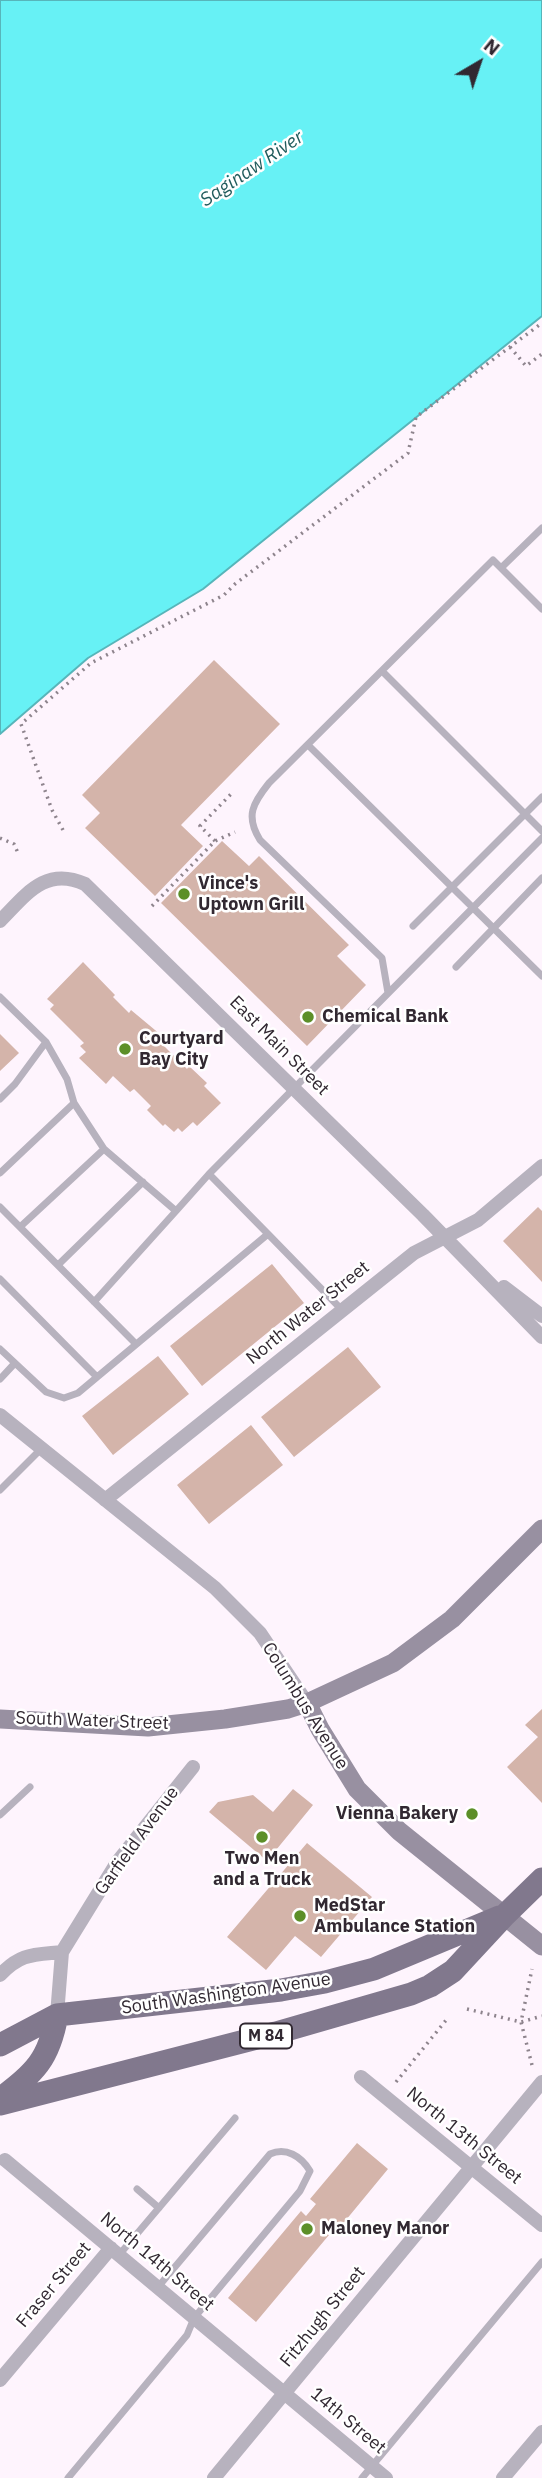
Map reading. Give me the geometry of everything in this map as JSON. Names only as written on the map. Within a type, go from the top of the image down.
[{"type":"main road","name":"M 84","points":[[505,1915],[542,1879]]},
{"type":"main road","name":"South Washington Avenue","points":[[57,2015],[281,1990],[325,1982],[374,1969],[505,1915]]},
{"type":"main road","name":"South Washington Avenue","points":[[0,2102],[263,2037],[411,1994],[430,1986],[453,1971],[505,1915]]},
{"type":"main road","name":"M 84","points":[[0,2045],[57,2015]]},
{"type":"main road","points":[[0,2102],[41,2063],[52,2041],[57,2015]]},
{"type":"street","name":"East Main Street","points":[[0,921],[26,894],[43,882],[58,877],[85,884],[294,1088],[542,1337]]},
{"type":"street","name":"North Water Street","points":[[105,1500],[414,1253],[478,1220],[542,1166]]},
{"type":"street","name":"East Main Street","points":[[464,1257],[542,1316]]},
{"type":"street","name":"Columbus Avenue","points":[[0,1415],[206,1580],[260,1633],[307,1703],[357,1789],[400,1831],[542,1946]]},
{"type":"street","name":"South Water Street","points":[[0,1719],[148,1727],[238,1717],[288,1709],[307,1703],[393,1663],[453,1619],[542,1529]]},
{"type":"street","name":"Garfield Avenue","points":[[57,2015],[61,1952],[118,1861],[193,1767]]},
{"type":"street","points":[[0,1975],[14,1961],[61,1952]]},
{"type":"street","name":"North 13th Street","points":[[361,2077],[542,2225]]},
{"type":"street","name":"Fitzhugh Street","points":[[214,2478],[542,2082]]},
{"type":"street","name":"North 14th Street","points":[[5,2160],[285,2394]]},
{"type":"street","name":"Fraser Street","points":[[0,2380],[115,2252]]},
{"type":"street","name":"14th Street","points":[[285,2394],[386,2478]]},
{"type":"street","points":[[503,2478],[542,2432]]},
{"type":"lane","points":[[501,568],[542,528]]},
{"type":"lane","points":[[388,993],[382,958],[260,840],[252,826],[252,812],[257,798],[493,560],[542,609]]},
{"type":"lane","points":[[382,671],[542,831]]},
{"type":"lane","points":[[308,745],[542,976]]},
{"type":"lane","points":[[413,926],[542,797]]},
{"type":"lane","points":[[94,1302],[209,1174],[542,838]]},
{"type":"lane","points":[[456,967],[542,878]]},
{"type":"lane","points":[[0,997],[46,1042],[67,1079],[74,1103],[104,1149],[176,1211]]},
{"type":"lane","points":[[0,1098],[15,1084],[46,1042]]},
{"type":"lane","points":[[0,1173],[74,1103]]},
{"type":"lane","points":[[20,1227],[104,1149]]},
{"type":"lane","points":[[209,1174],[342,1310]]},
{"type":"lane","points":[[58,1265],[143,1182]]},
{"type":"lane","points":[[0,1206],[135,1343]]},
{"type":"lane","points":[[0,1349],[46,1392],[64,1398],[78,1393],[268,1234]]},
{"type":"lane","points":[[0,1279],[97,1377]]},
{"type":"lane","points":[[0,1379],[15,1363]]},
{"type":"lane","points":[[0,1490],[41,1449]]},
{"type":"lane","points":[[0,1815],[30,1787]]},
{"type":"lane","points":[[115,2252],[159,2208],[235,2118]]},
{"type":"lane","points":[[68,2478],[187,2335],[194,2318],[300,2191],[310,2171],[305,2162],[278,2150],[270,2154],[158,2288]]},
{"type":"lane","points":[[136,2189],[159,2208]]},
{"type":"lane","points":[[362,2478],[542,2262]]},
{"type":"path","points":[[63,830],[52,810],[21,724],[91,663],[224,595],[408,453],[416,417],[542,323]]},
{"type":"path","points":[[510,347],[526,366],[542,354]]},
{"type":"path","points":[[215,841],[200,826],[234,791]]},
{"type":"path","points":[[152,906],[215,841],[235,832]]},
{"type":"path","points":[[0,838],[14,844],[18,853]]},
{"type":"path","points":[[532,1969],[521,2022],[532,2065]]},
{"type":"path","points":[[467,2010],[521,2022],[542,2017]]},
{"type":"path","points":[[396,2082],[447,2019]]},
{"type":"water","name":"Saginaw River","points":[[0,0],[542,0],[542,316],[203,589],[88,658],[0,734]]},
{"type":"building","points":[[214,660],[280,724],[181,825],[203,846],[155,896],[85,828],[100,813],[82,795]]},
{"type":"building","points":[[222,841],[249,866],[259,856],[349,945],[337,956],[366,985],[307,1046],[161,903]]},
{"type":"building","name":"Courtyard Bay City","points":[[83,962],[129,1013],[131,1010],[167,1040],[163,1045],[187,1069],[189,1066],[207,1083],[204,1086],[221,1103],[197,1126],[193,1122],[182,1132],[178,1128],[174,1132],[165,1124],[163,1126],[147,1110],[151,1106],[134,1089],[130,1092],[113,1076],[106,1084],[79,1058],[86,1052],[80,1046],[84,1043],[50,1009],[54,1005],[47,999]]},
{"type":"building","points":[[0,1034],[19,1053],[0,1071]]},
{"type":"building","points":[[538,1207],[542,1211],[542,1282],[503,1241]]},
{"type":"building","points":[[272,1264],[304,1303],[202,1386],[170,1346]]},
{"type":"building","points":[[348,1347],[381,1387],[294,1457],[261,1417]]},
{"type":"building","points":[[158,1356],[189,1394],[113,1455],[82,1416]]},
{"type":"building","points":[[251,1425],[283,1465],[209,1524],[177,1485]]},
{"type":"building","points":[[542,1709],[542,1803],[507,1767],[538,1737],[525,1725]]},
{"type":"building","name":"Two Men and a Truck","points":[[293,1789],[313,1805],[267,1861],[209,1812],[218,1802],[253,1795],[273,1812]]},
{"type":"building","name":"MedStar Ambulance Station","points":[[307,1843],[372,1897],[321,1957],[295,1936],[266,1970],[227,1937]]},
{"type":"building","name":"Maloney Manor","points":[[357,2143],[388,2169],[341,2226],[335,2222],[326,2233],[329,2235],[256,2322],[228,2298],[301,2211],[306,2216],[316,2204],[310,2199]]},
{"type":"place","name":"Vince's Uptown Grill","points":[[184,894]]},
{"type":"place","name":"Chemical Bank","points":[[308,1017]]},
{"type":"place","name":"Courtyard Bay City","points":[[125,1049]]},
{"type":"place","name":"Vienna Bakery","points":[[472,1814]]},
{"type":"place","name":"Two Men and a Truck","points":[[262,1837]]},
{"type":"place","name":"MedStar Ambulance Station","points":[[300,1916]]},
{"type":"place","name":"Maloney Manor","points":[[307,2229]]}]
